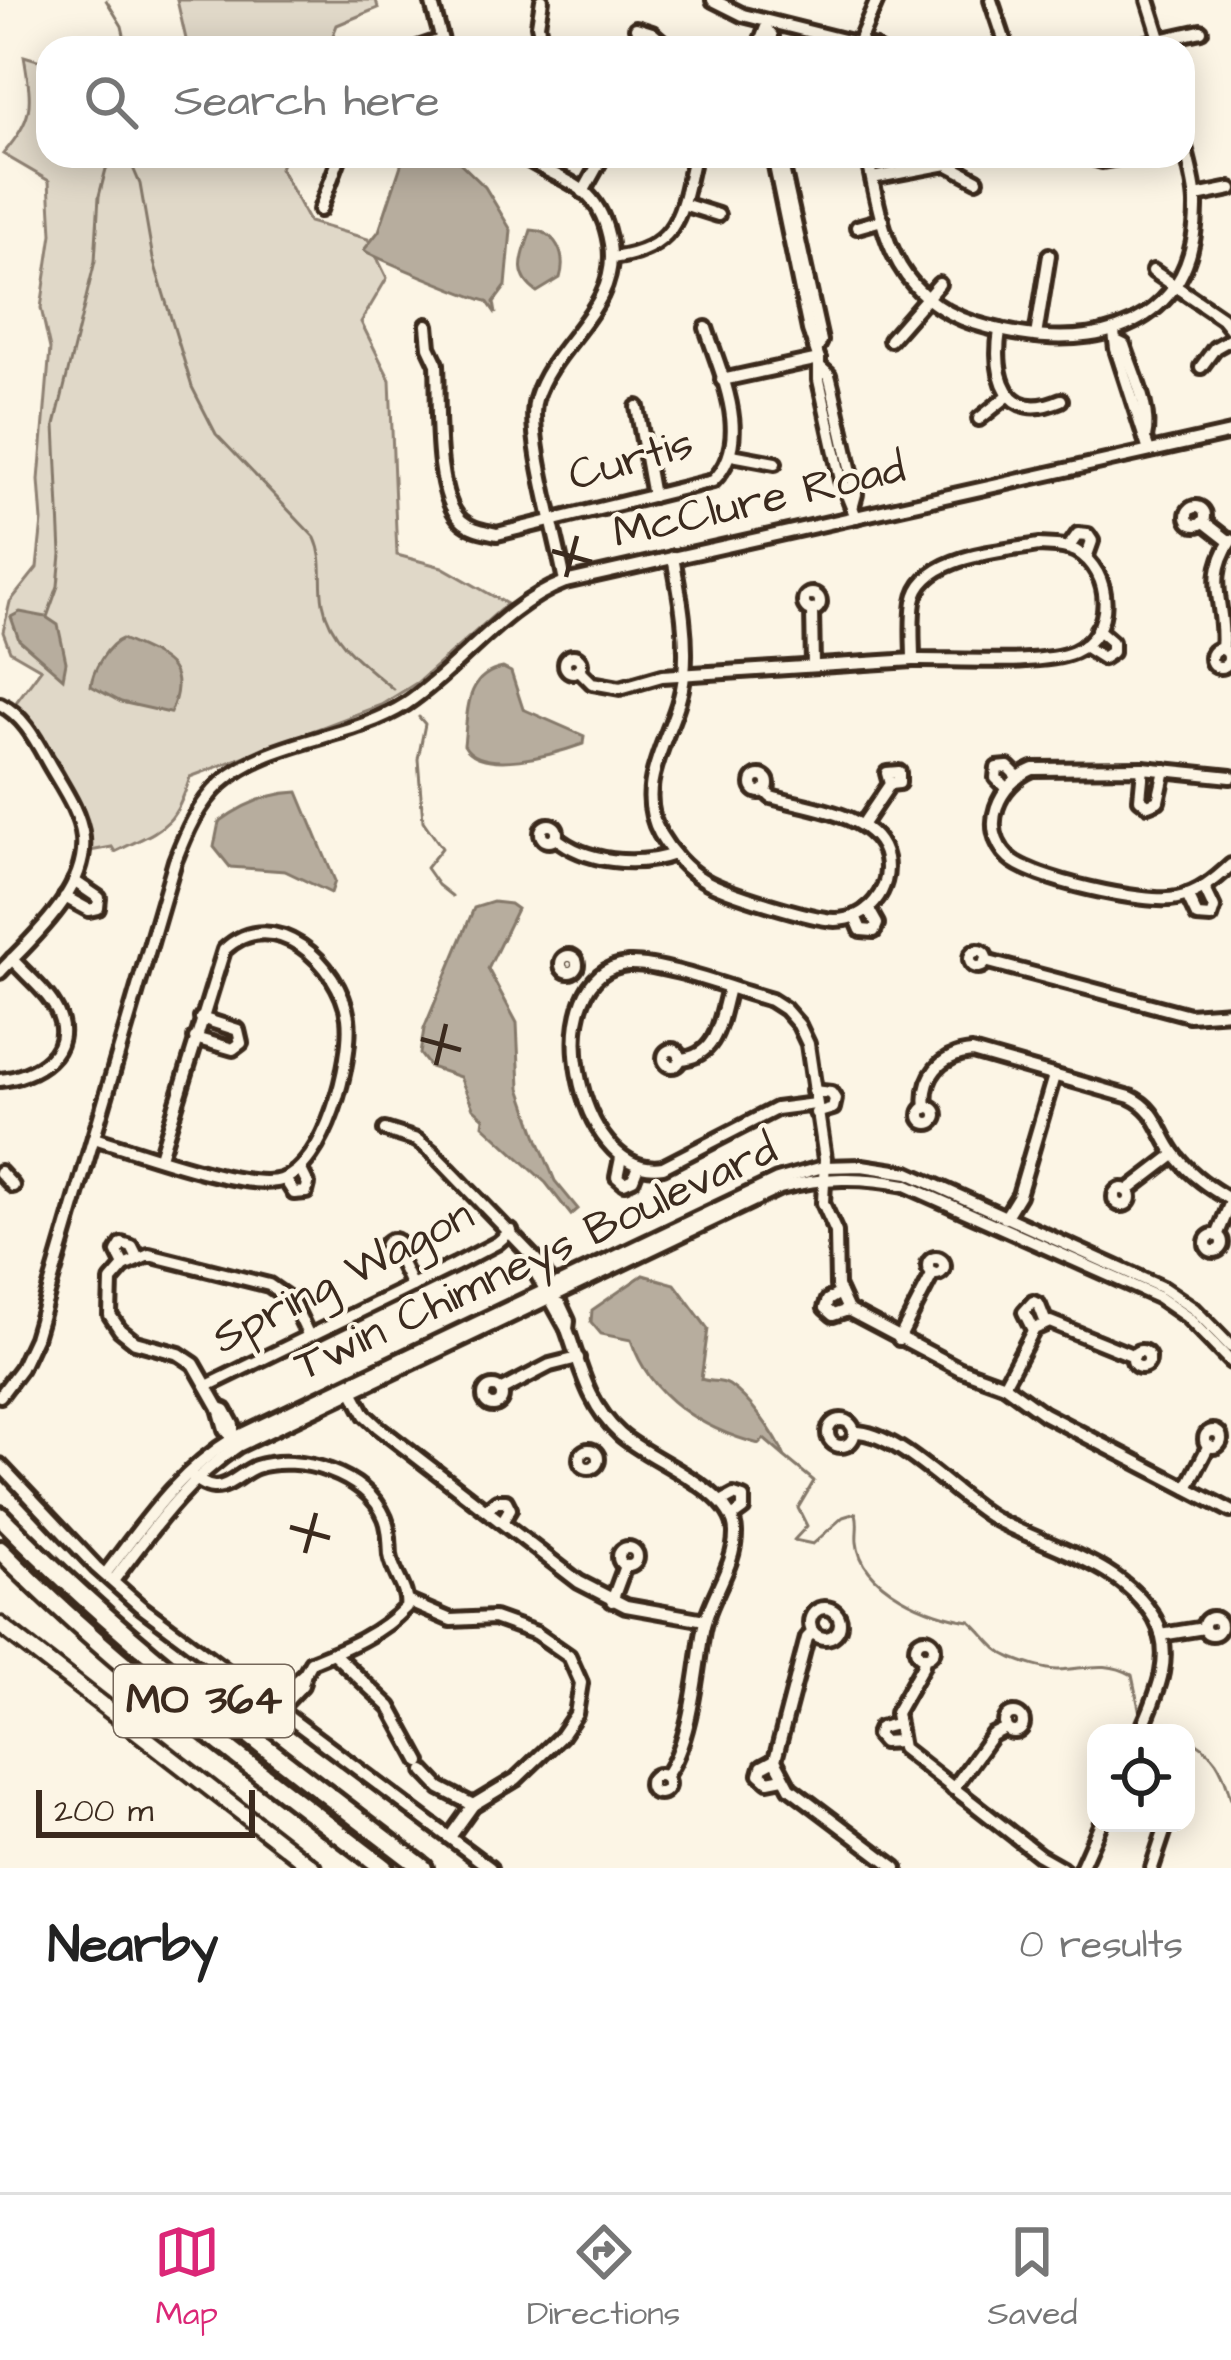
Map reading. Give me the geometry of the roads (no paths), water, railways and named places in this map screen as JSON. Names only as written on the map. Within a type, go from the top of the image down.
[{"type":"highway","name":"MO 364","points":[[0,1516],[171,1675],[423,1868]]},
{"type":"highway","name":"MO 364","points":[[0,1550],[145,1684],[384,1868]]},
{"type":"main road","points":[[0,1625],[313,1868]]},
{"type":"street","points":[[431,0],[440,36]]},
{"type":"street","points":[[540,36],[542,0]]},
{"type":"street","points":[[742,15],[747,0]]},
{"type":"street","points":[[861,36],[877,0]]},
{"type":"street","points":[[991,0],[1003,36]]},
{"type":"street","points":[[1148,0],[1159,36]]},
{"type":"street","points":[[718,1],[768,26],[812,36]]},
{"type":"street","points":[[761,36],[768,26]]},
{"type":"street","points":[[768,26],[772,36]]},
{"type":"street","points":[[636,28],[655,36]]},
{"type":"street","points":[[1186,36],[1201,31]]},
{"type":"street","points":[[320,210],[336,168]]},
{"type":"street","points":[[538,168],[583,191],[604,220],[612,258],[602,296],[548,374],[535,402],[537,443],[565,582]]},
{"type":"street","points":[[583,191],[596,168]]},
{"type":"street","points":[[612,258],[639,254],[657,245],[676,224],[691,168]]},
{"type":"street","points":[[776,168],[809,331],[832,387],[856,494],[854,511]]},
{"type":"street","points":[[870,168],[882,220],[901,268],[927,298],[969,322],[1000,331],[1083,339],[1116,337],[1174,286],[1190,251],[1196,196],[1189,168]]},
{"type":"street","points":[[872,178],[926,168]]},
{"type":"street","points":[[954,168],[977,180]]},
{"type":"street","points":[[1196,196],[1231,189]]},
{"type":"street","points":[[683,204],[718,215]]},
{"type":"street","points":[[857,227],[882,220]]},
{"type":"street","points":[[1036,336],[1049,255]]},
{"type":"street","points":[[1153,271],[1231,328]]},
{"type":"street","points":[[890,340],[939,284]]},
{"type":"street","name":"Curtis","points":[[427,325],[437,364],[443,478],[457,518],[497,534],[713,481],[732,455],[732,420],[706,328]]},
{"type":"street","points":[[1000,331],[998,373],[1009,394],[1029,408],[1042,409],[1061,400]]},
{"type":"street","points":[[1116,337],[1147,445]]},
{"type":"street","points":[[1201,368],[1216,348],[1231,339]]},
{"type":"street","points":[[722,380],[819,358]]},
{"type":"street","points":[[980,419],[1009,394]]},
{"type":"street","points":[[637,406],[653,496]]},
{"type":"street","name":"McClure Road","points":[[0,1396],[21,1368],[35,1337],[176,861],[197,813],[221,783],[261,758],[403,706],[527,602],[565,582],[1147,445],[1231,433]]},
{"type":"street","points":[[732,455],[775,463]]},
{"type":"street","points":[[1203,521],[1230,541],[1217,564],[1214,582],[1222,649]]},
{"type":"street","points":[[1068,548],[1078,534],[1088,535],[1092,542],[1086,558]]},
{"type":"street","points":[[578,669],[592,683],[610,688],[685,674],[1051,657],[1084,646],[1105,613],[1105,589],[1086,558],[1068,548],[1039,544],[932,572],[914,604],[913,660]]},
{"type":"street","points":[[674,557],[683,611],[685,674],[674,719],[653,770],[651,790],[658,830],[674,854],[701,879],[721,888],[834,920],[868,908],[884,890],[886,855],[878,838],[862,824],[771,797],[764,790]]},
{"type":"street","points":[[812,610],[813,666]]},
{"type":"street","points":[[1084,646],[1102,658],[1112,652],[1112,642],[1097,628]]},
{"type":"street","points":[[0,704],[26,725],[75,811],[83,842],[65,897],[0,972]]},
{"type":"street","points":[[1005,788],[996,778],[997,768],[1008,766],[1017,776]]},
{"type":"street","points":[[1143,768],[1140,799],[1148,805],[1158,801],[1165,770]]},
{"type":"street","points":[[1231,777],[1143,768],[1034,770],[1017,776],[1005,788],[998,800],[994,830],[1006,856],[1028,870],[1131,898],[1159,901],[1187,895],[1231,865]]},
{"type":"street","points":[[862,824],[890,784]]},
{"type":"street","points":[[555,837],[566,847],[600,857],[647,863],[674,854]]},
{"type":"street","points":[[65,897],[89,910],[98,908],[99,898],[74,881]]},
{"type":"street","points":[[1187,895],[1197,916],[1206,920],[1214,908],[1204,887]]},
{"type":"street","points":[[855,916],[861,931],[874,932],[877,924],[868,908]]},
{"type":"street","points":[[94,1138],[242,1181],[285,1179],[301,1170],[320,1144],[349,1043],[348,1019],[334,980],[320,961],[284,935],[245,934],[217,962],[160,1156]]},
{"type":"street","points":[[0,1080],[28,1076],[44,1067],[61,1034],[53,1004],[12,959]]},
{"type":"street","points":[[985,961],[1189,1016],[1231,1012]]},
{"type":"street","points":[[815,1102],[776,1109],[663,1167],[638,1166],[621,1158],[603,1136],[578,1078],[578,1012],[592,982],[612,968],[640,964],[771,1000],[785,1009],[808,1044],[815,1102],[819,1136],[815,1142],[824,1173],[823,1203],[836,1232],[840,1293],[848,1310],[898,1339],[1004,1385],[1044,1414],[1231,1511]]},
{"type":"street","points":[[575,968],[592,982]]},
{"type":"street","points":[[680,1058],[700,1056],[710,1046],[730,988]]},
{"type":"street","points":[[195,1038],[232,1048],[241,1043],[238,1030],[201,1018]]},
{"type":"street","points":[[926,1108],[925,1088],[935,1069],[961,1053],[982,1054],[1147,1106],[1174,1155],[1202,1184],[1231,1201],[1216,1236]]},
{"type":"street","points":[[1004,1220],[1054,1076]]},
{"type":"street","points":[[385,1130],[417,1140],[533,1258],[541,1284],[568,1321],[595,1406],[613,1426],[721,1502],[732,1517],[735,1542],[705,1620],[693,1693],[674,1765],[665,1777]]},
{"type":"street","points":[[1127,1191],[1174,1155]]},
{"type":"street","points":[[621,1158],[617,1177],[624,1183],[633,1180],[638,1166]]},
{"type":"street","name":"Twin Chimneys Boulevard","points":[[110,1577],[201,1458],[352,1390],[777,1180],[862,1166],[908,1173],[1158,1297],[1230,1356]]},
{"type":"street","points":[[285,1179],[294,1193],[306,1192],[308,1184],[301,1170]]},
{"type":"street","points":[[0,1172],[13,1186]]},
{"type":"street","name":"Spring Wagon","points":[[207,1386],[497,1243],[511,1231]]},
{"type":"street","points":[[124,1266],[117,1252],[122,1244],[132,1247],[137,1258]]},
{"type":"street","points":[[397,1255],[412,1286]]},
{"type":"street","points":[[235,1439],[225,1410],[219,1408],[194,1364],[179,1354],[135,1342],[120,1330],[110,1315],[112,1281],[137,1258],[166,1257],[279,1289],[292,1300],[308,1334]]},
{"type":"street","points":[[898,1339],[933,1273]]},
{"type":"street","points":[[840,1293],[825,1308],[833,1315],[848,1310]]},
{"type":"street","points":[[1034,1330],[1024,1312],[1033,1302],[1040,1305],[1046,1323]]},
{"type":"street","points":[[1004,1385],[1034,1330],[1046,1323],[1070,1327],[1134,1356]]},
{"type":"street","points":[[500,1391],[550,1365],[578,1358]]},
{"type":"street","points":[[352,1390],[369,1417],[579,1582],[612,1601],[705,1620]]},
{"type":"street","points":[[592,1451],[613,1426]]},
{"type":"street","points":[[854,1432],[867,1432],[888,1442],[994,1518],[1077,1554],[1138,1598],[1162,1635],[1164,1666],[1143,1724]]},
{"type":"street","points":[[1187,1487],[1209,1445]]},
{"type":"street","points":[[191,1475],[211,1487],[224,1486],[255,1467],[277,1463],[318,1465],[338,1474],[381,1510],[392,1564],[409,1602],[451,1620],[494,1618],[536,1633],[569,1656],[578,1675],[581,1701],[571,1725],[526,1771],[473,1805],[451,1838]]},
{"type":"street","points":[[0,1466],[140,1606],[284,1704],[490,1868]]},
{"type":"street","points":[[721,1502],[734,1495],[742,1498],[743,1509],[732,1517]]},
{"type":"street","points":[[486,1510],[496,1501],[506,1501],[510,1509],[502,1522]]},
{"type":"street","points":[[612,1601],[625,1566]]},
{"type":"street","points":[[284,1704],[286,1690],[310,1663],[381,1629],[409,1602]]},
{"type":"street","points":[[1162,1635],[1204,1628]]},
{"type":"street","points":[[813,1632],[807,1638],[775,1760],[790,1788],[896,1868]]},
{"type":"street","points":[[334,1654],[390,1707],[422,1767],[440,1788],[473,1805]]},
{"type":"street","points":[[924,1658],[896,1713],[899,1741],[953,1789],[1062,1868]]},
{"type":"street","points":[[896,1724],[880,1728],[878,1735],[883,1742],[899,1741]]},
{"type":"street","points":[[953,1789],[992,1735],[1006,1728]]},
{"type":"street","points":[[775,1760],[762,1767],[760,1774],[768,1781],[783,1778]]},
{"type":"street","points":[[1081,1868],[1097,1832]]},
{"type":"street","points":[[1152,1868],[1164,1832]]},
{"type":"waterway","points":[[106,0],[124,36]]},
{"type":"waterway","points":[[47,617],[58,586],[61,554],[55,425],[95,261],[99,196],[107,168]]},
{"type":"waterway","points":[[133,168],[153,259],[192,387],[216,434],[315,538],[323,603],[333,630],[350,652],[393,689]]},
{"type":"waterway","points":[[419,717],[425,724],[418,759],[423,821],[442,848],[426,868],[452,896]]},
{"type":"waterway","points":[[785,1457],[814,1481],[798,1508],[807,1526],[794,1540],[813,1544],[843,1517],[856,1513],[861,1558],[884,1586],[918,1606],[970,1621],[999,1651],[1022,1662],[1058,1670],[1123,1670],[1132,1675],[1141,1718]]},
{"type":"waterway","points":[[1149,1722],[1153,1724]]},
{"type":"waterway","points":[[1195,1742],[1216,1762],[1231,1799]]}]
